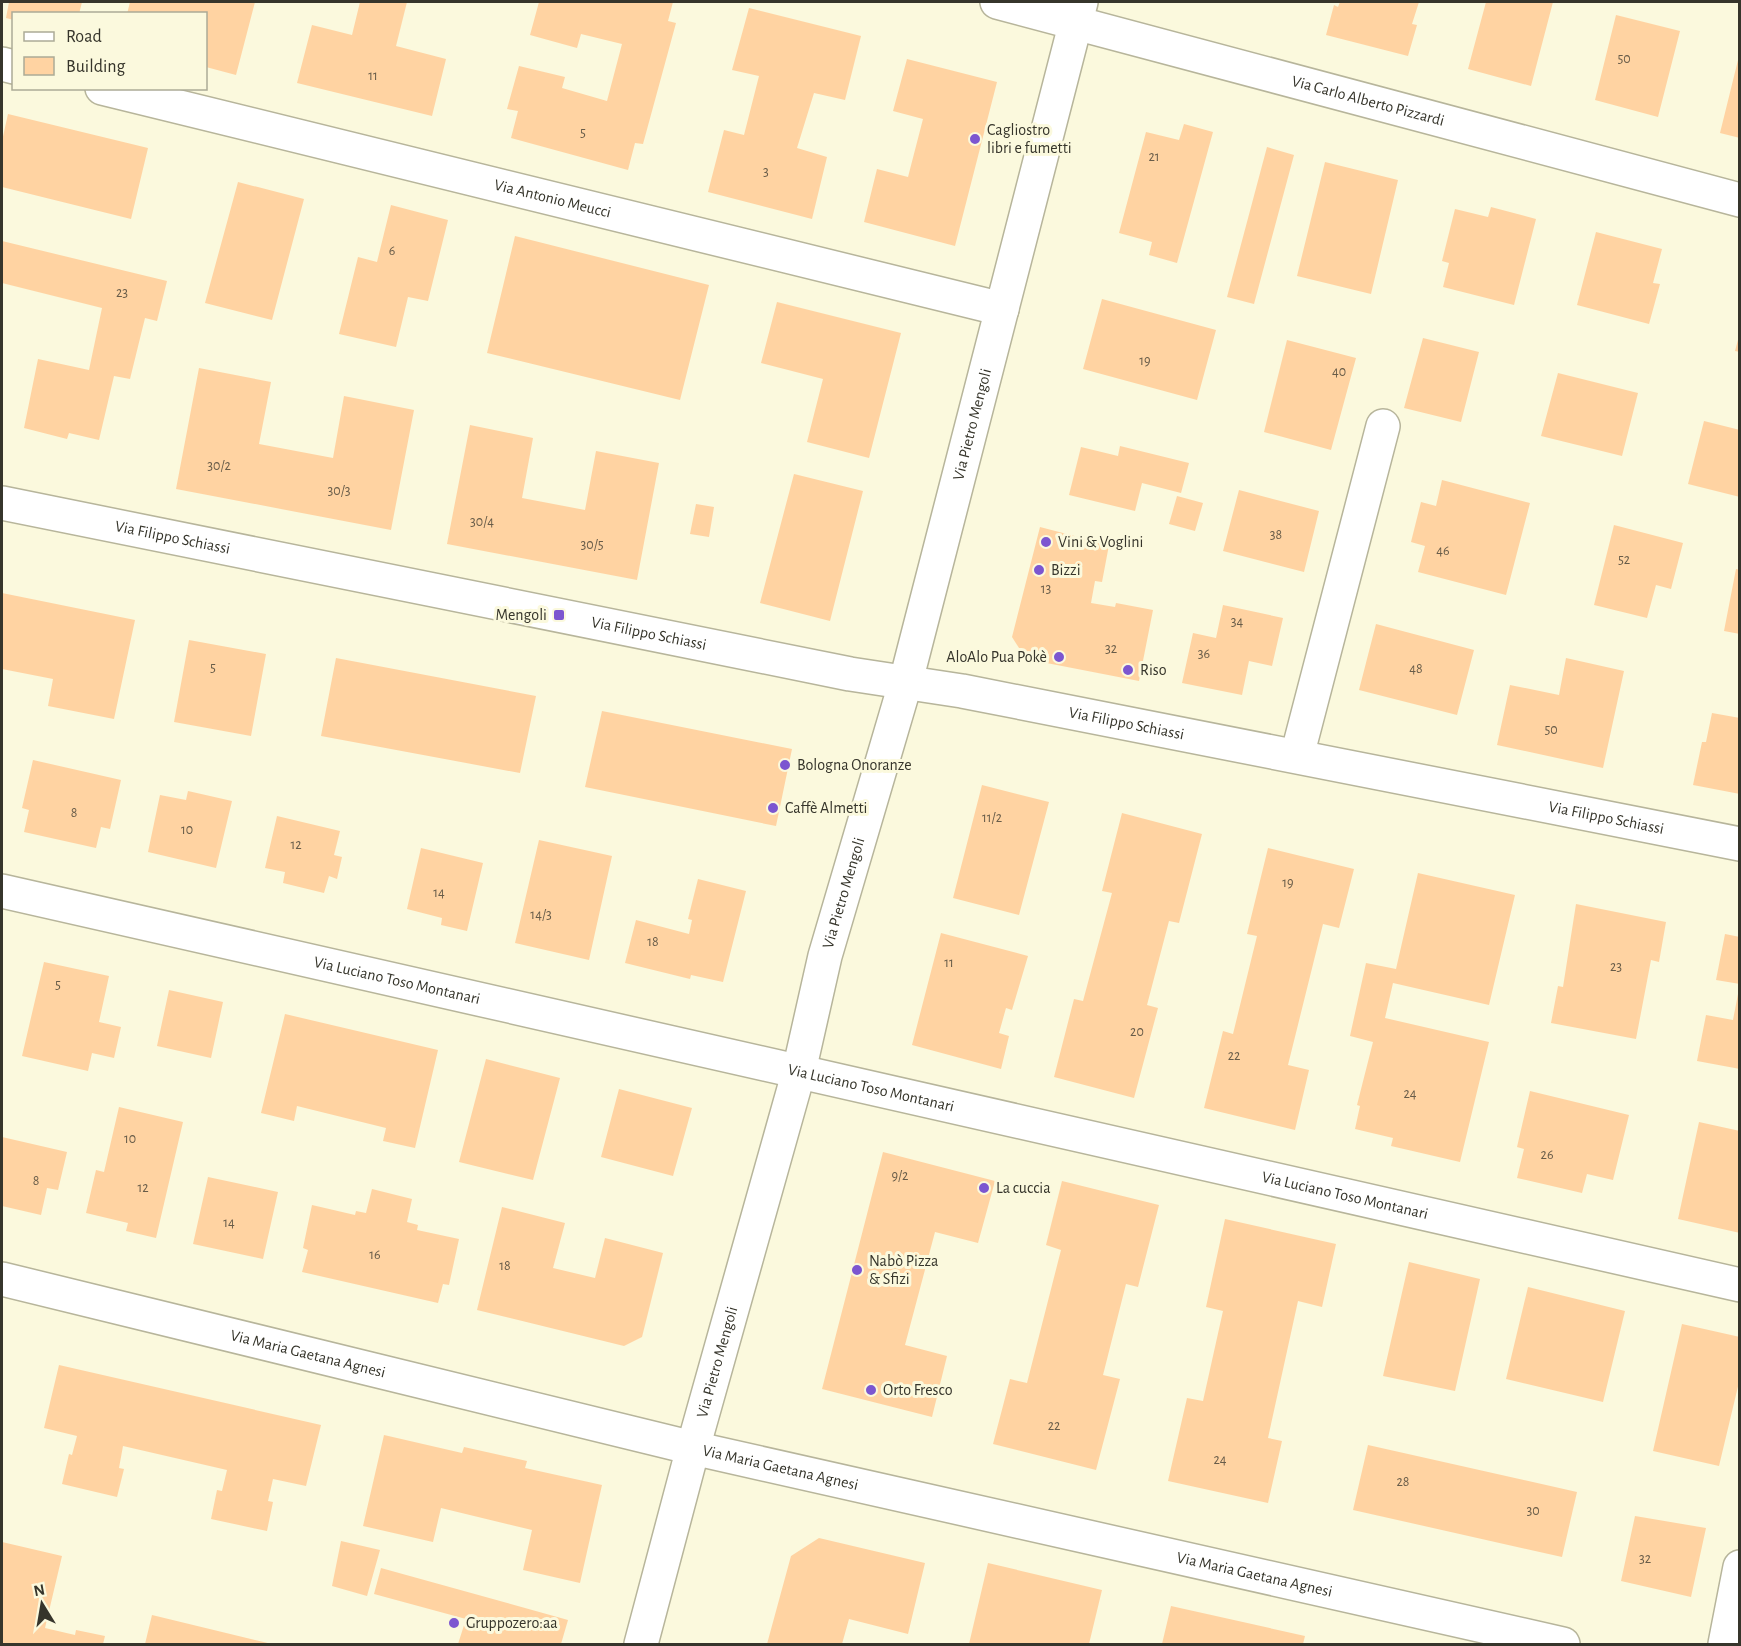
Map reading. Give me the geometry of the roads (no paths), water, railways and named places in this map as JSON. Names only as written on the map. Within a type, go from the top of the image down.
[{"type":"street","name":"Via Carlo Alberto Pizzardi","points":[[997,2],[1078,12],[1740,200]]},
{"type":"street","name":"Via Pietro Mengoli","points":[[641,1644],[693,1448],[799,1071],[825,956],[906,681],[1078,12]]},
{"type":"street","name":"Via Antonio Meucci","points":[[110,90],[1002,309]]},
{"type":"street","points":[[1297,756],[1383,426]]},
{"type":"street","name":"Via Filippo Schiassi","points":[[2,503],[838,672],[906,681],[1740,844]]},
{"type":"street","name":"Via Luciano Toso Montanari","points":[[2,891],[1740,1285]]},
{"type":"street","name":"Via Maria Gaetana Agnesi","points":[[2,1279],[693,1448],[1563,1644]]},
{"type":"street","points":[[1725,1644],[1740,1567]]},
{"type":"place","name":"Cagliostro libri e fumetti","points":[[975,139]]},
{"type":"place","name":"Vini & Voglini","points":[[1046,542]]},
{"type":"place","name":"Bizzi","points":[[1039,570]]},
{"type":"place","name":"Mengoli","points":[[559,615]]},
{"type":"place","name":"AloAlo Pua Pokè","points":[[1059,657]]},
{"type":"place","name":"Riso","points":[[1128,670]]},
{"type":"place","name":"Bologna Onoranze","points":[[785,765]]},
{"type":"place","name":"Caffè Almetti","points":[[773,808]]},
{"type":"place","name":"La cuccia","points":[[984,1188]]},
{"type":"place","name":"Nabò Pizza & Sfizi","points":[[857,1270]]},
{"type":"place","name":"Orto Fresco","points":[[871,1390]]},
{"type":"place","name":"Gruppozero:aa","points":[[454,1623]]}]
